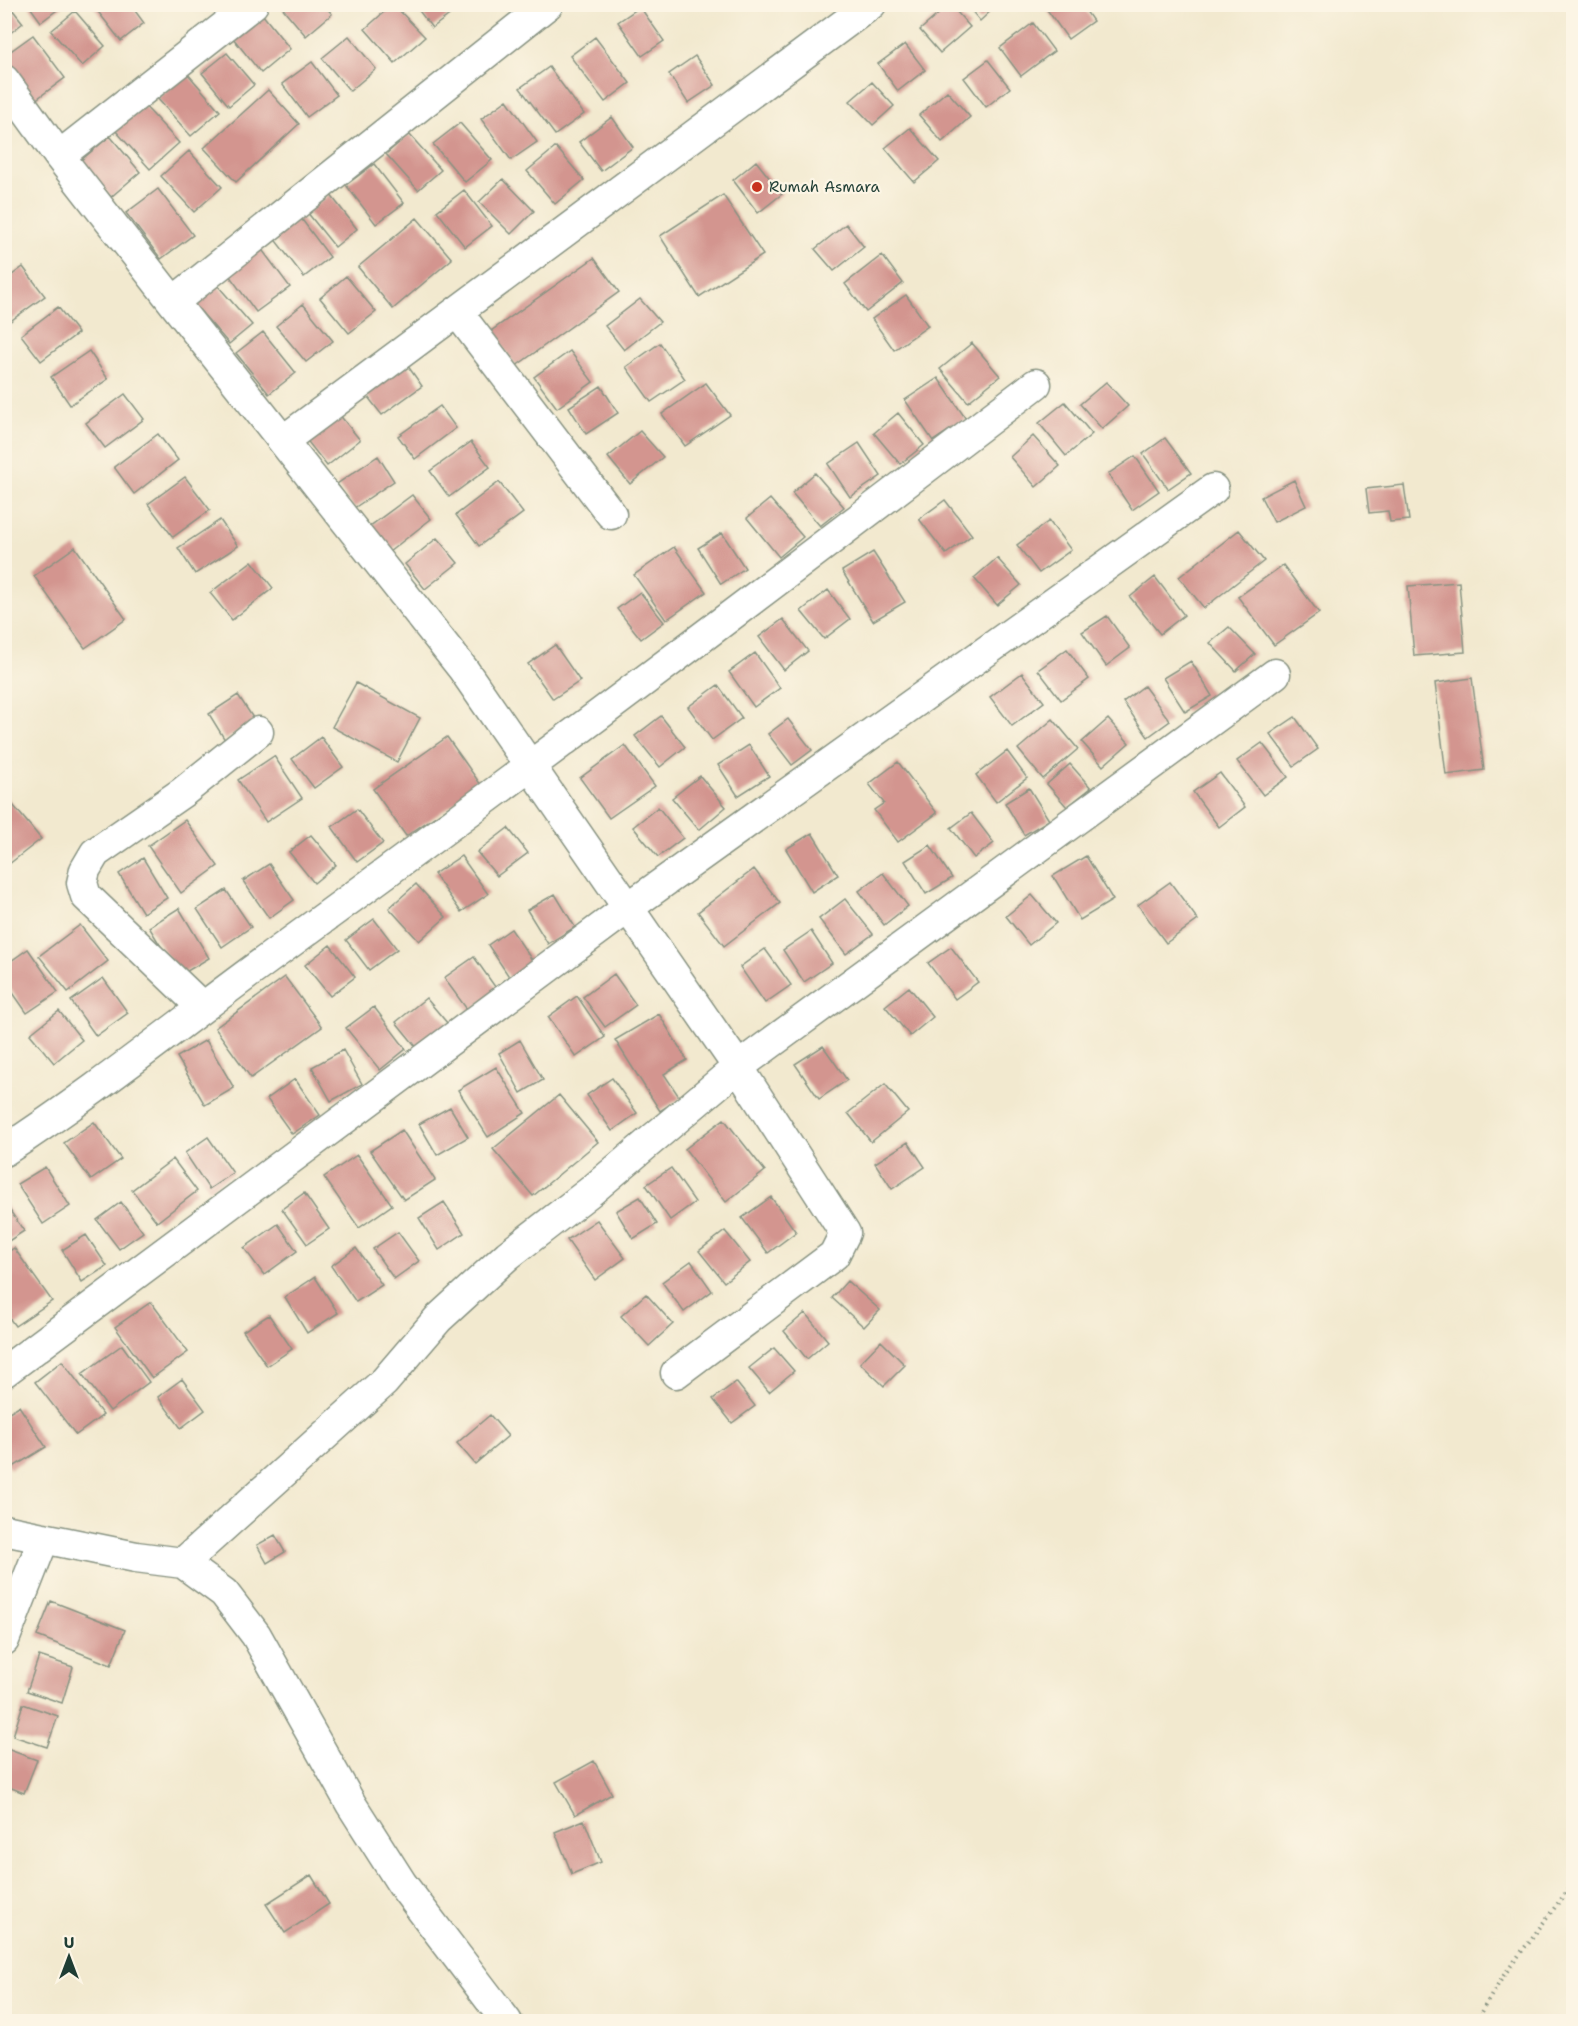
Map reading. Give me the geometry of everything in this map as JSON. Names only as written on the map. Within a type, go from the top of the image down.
[{"type":"street","points":[[59,156],[253,4]]},
{"type":"street","points":[[172,302],[548,4]]},
{"type":"street","points":[[284,440],[871,4]]},
{"type":"street","points":[[4,80],[59,156],[172,302],[284,440],[463,669],[738,1067],[845,1233],[834,1255],[676,1373]]},
{"type":"street","points":[[458,313],[611,514]]},
{"type":"street","points":[[4,1152],[70,1108],[202,1007],[531,768],[1036,384]]},
{"type":"street","points":[[4,1372],[629,907],[1213,489]]},
{"type":"street","points":[[183,1563],[384,1382],[438,1319],[508,1255],[591,1191],[738,1067],[1275,674]]},
{"type":"street","points":[[202,1007],[86,896],[82,883],[85,870],[95,853],[183,792],[258,732]]},
{"type":"street","points":[[4,1530],[136,1557],[183,1563],[225,1593],[256,1635],[351,1804],[402,1884],[507,2022]]},
{"type":"street","points":[[4,1640],[44,1538]]},
{"type":"path","points":[[1475,2022],[1504,1975],[1574,1882]]},
{"type":"building","points":[[4,4],[8,4],[23,23],[4,38]]},
{"type":"building","points":[[28,4],[65,4],[41,22]]},
{"type":"building","points":[[92,4],[130,4],[144,23],[121,41]]},
{"type":"building","points":[[393,4],[425,37],[395,63],[365,29]]},
{"type":"building","points":[[414,4],[464,4],[432,28]]},
{"type":"building","points":[[950,4],[970,27],[940,53],[920,30]]},
{"type":"building","points":[[966,4],[998,4],[980,21]]},
{"type":"building","points":[[1043,4],[1081,4],[1093,21],[1068,39]]},
{"type":"building","points":[[280,5],[324,5],[332,14],[306,36]]},
{"type":"building","points":[[640,7],[664,41],[642,56],[618,22]]},
{"type":"building","points":[[75,11],[105,46],[82,66],[51,31]]},
{"type":"building","points":[[262,14],[290,49],[261,73],[233,38]]},
{"type":"building","points":[[1033,23],[1054,51],[1021,76],[1000,48]]},
{"type":"building","points":[[33,35],[65,78],[27,106],[4,76],[4,56]]},
{"type":"building","points":[[349,36],[376,69],[350,91],[322,58]]},
{"type":"building","points":[[595,37],[630,83],[605,102],[570,56]]},
{"type":"building","points":[[905,44],[925,70],[898,91],[878,64]]},
{"type":"building","points":[[227,53],[254,85],[229,106],[202,73]]},
{"type":"building","points":[[695,56],[715,85],[688,103],[669,74]]},
{"type":"building","points":[[988,60],[1010,88],[986,107],[964,78]]},
{"type":"building","points":[[312,62],[337,95],[307,117],[282,84]]},
{"type":"building","points":[[549,67],[584,114],[555,135],[520,88]]},
{"type":"building","points":[[187,73],[220,111],[191,136],[157,98]]},
{"type":"building","points":[[872,82],[894,106],[873,125],[850,101]]},
{"type":"building","points":[[268,90],[299,124],[236,182],[204,148]]},
{"type":"building","points":[[947,91],[970,117],[942,142],[919,115]]},
{"type":"building","points":[[507,100],[537,142],[511,160],[481,119]]},
{"type":"building","points":[[144,105],[179,143],[150,169],[115,130]]},
{"type":"building","points":[[612,117],[633,147],[601,171],[579,142]]},
{"type":"building","points":[[460,123],[492,160],[465,182],[433,144]]},
{"type":"building","points":[[910,128],[939,161],[914,182],[885,148]]},
{"type":"building","points":[[409,134],[441,170],[418,190],[386,154]]},
{"type":"building","points":[[110,136],[140,172],[111,197],[80,161]]},
{"type":"building","points":[[556,147],[584,180],[555,204],[527,171]]},
{"type":"building","points":[[189,151],[222,187],[194,212],[161,176]]},
{"type":"building","name":"Rumah Asmara","points":[[756,161],[782,194],[758,213],[733,180]]},
{"type":"building","points":[[374,164],[404,203],[376,224],[346,185]]},
{"type":"building","points":[[503,179],[534,211],[511,234],[479,202]]},
{"type":"building","points":[[158,189],[193,235],[161,259],[126,213]]},
{"type":"building","points":[[464,190],[492,226],[465,247],[437,211]]},
{"type":"building","points":[[330,194],[357,229],[335,247],[307,212]]},
{"type":"building","points":[[723,195],[763,255],[699,297],[660,236]]},
{"type":"building","points":[[300,217],[330,257],[304,277],[273,237]]},
{"type":"building","points":[[417,218],[452,259],[393,309],[358,267]]},
{"type":"building","points":[[846,224],[864,247],[834,271],[815,249]]},
{"type":"building","points":[[260,247],[290,287],[256,312],[226,271]]},
{"type":"building","points":[[882,255],[903,283],[866,312],[845,284]]},
{"type":"building","points":[[594,258],[619,292],[516,366],[491,331]]},
{"type":"building","points":[[23,267],[45,296],[9,322],[4,316],[4,281]]},
{"type":"building","points":[[346,276],[376,312],[349,333],[320,298]]},
{"type":"building","points":[[212,279],[252,325],[229,344],[189,298]]},
{"type":"building","points":[[906,295],[928,326],[894,350],[872,319]]},
{"type":"building","points":[[640,299],[660,322],[624,350],[605,326]]},
{"type":"building","points":[[303,304],[333,341],[306,362],[276,326]]},
{"type":"building","points":[[58,307],[78,333],[41,361],[21,335]]},
{"type":"building","points":[[263,332],[296,373],[269,394],[236,353]]},
{"type":"building","points":[[660,343],[685,379],[651,402],[626,367]]},
{"type":"building","points":[[972,343],[1000,376],[968,402],[940,369]]},
{"type":"building","points":[[89,351],[108,379],[70,405],[51,377]]},
{"type":"building","points":[[570,351],[593,382],[557,408],[534,377]]},
{"type":"building","points":[[405,362],[422,386],[382,415],[364,392]]},
{"type":"building","points":[[938,378],[966,419],[933,441],[905,400]]},
{"type":"building","points":[[1106,382],[1128,406],[1102,429],[1080,404]]},
{"type":"building","points":[[706,383],[730,415],[685,446],[662,414]]},
{"type":"building","points":[[601,386],[618,413],[586,434],[569,407]]},
{"type":"building","points":[[125,394],[144,419],[105,448],[86,423]]},
{"type":"building","points":[[1065,402],[1092,434],[1066,456],[1039,423]]},
{"type":"building","points":[[440,406],[456,428],[415,459],[398,436]]},
{"type":"building","points":[[338,413],[360,440],[327,466],[305,438]]},
{"type":"building","points":[[898,413],[924,445],[900,464],[874,433]]},
{"type":"building","points":[[640,431],[663,457],[630,484],[608,457]]},
{"type":"building","points":[[158,434],[178,460],[134,494],[114,467]]},
{"type":"building","points":[[1033,436],[1060,466],[1036,487],[1010,457]]},
{"type":"building","points":[[1165,438],[1191,473],[1168,489],[1143,454]]},
{"type":"building","points":[[471,442],[490,467],[449,497],[430,471]]},
{"type":"building","points":[[859,443],[881,476],[850,497],[828,464]]},
{"type":"building","points":[[378,456],[394,481],[354,508],[337,484]]},
{"type":"building","points":[[1135,456],[1159,491],[1132,510],[1108,474]]},
{"type":"building","points":[[815,473],[844,507],[820,526],[792,493]]},
{"type":"building","points":[[185,477],[210,510],[173,537],[148,504]]},
{"type":"building","points":[[1294,480],[1306,506],[1274,522],[1261,497]]},
{"type":"building","points":[[499,482],[523,513],[479,546],[456,515]]},
{"type":"building","points":[[1404,485],[1409,520],[1390,522],[1388,511],[1369,513],[1366,489]]},
{"type":"building","points":[[412,495],[431,519],[389,552],[369,527]]},
{"type":"building","points":[[770,499],[803,537],[779,557],[747,518]]},
{"type":"building","points":[[945,500],[972,535],[946,554],[919,519]]},
{"type":"building","points":[[220,520],[238,546],[195,574],[178,548]]},
{"type":"building","points":[[1049,521],[1071,550],[1039,573],[1017,545]]},
{"type":"building","points":[[1239,530],[1264,561],[1204,608],[1179,577]]},
{"type":"building","points":[[722,533],[745,568],[721,584],[698,548]]},
{"type":"building","points":[[437,538],[458,563],[425,589],[405,564]]},
{"type":"building","points":[[75,547],[126,619],[85,648],[34,576]]},
{"type":"building","points":[[674,547],[706,592],[666,620],[634,575]]},
{"type":"building","points":[[873,552],[905,602],[873,621],[842,571]]},
{"type":"building","points":[[997,558],[1021,585],[997,605],[974,578]]},
{"type":"building","points":[[252,561],[273,588],[232,620],[210,593]]},
{"type":"building","points":[[1283,565],[1319,613],[1274,645],[1238,597]]},
{"type":"building","points":[[1155,577],[1184,615],[1160,634],[1130,597]]},
{"type":"building","points":[[1459,582],[1465,652],[1414,656],[1408,586]]},
{"type":"building","points":[[828,590],[850,619],[824,639],[801,611]]},
{"type":"building","points":[[640,592],[664,622],[641,639],[617,609]]},
{"type":"building","points":[[1107,616],[1130,648],[1106,666],[1082,632]]},
{"type":"building","points":[[783,619],[808,651],[784,670],[759,637]]},
{"type":"building","points":[[1229,627],[1255,654],[1236,671],[1210,643]]},
{"type":"building","points":[[555,645],[580,681],[553,699],[528,664]]},
{"type":"building","points":[[1067,649],[1089,679],[1061,700],[1038,670]]},
{"type":"building","points":[[755,653],[780,688],[754,707],[729,672]]},
{"type":"building","points":[[1191,661],[1212,696],[1185,712],[1163,678]]},
{"type":"building","points":[[1022,673],[1044,702],[1012,726],[990,697]]},
{"type":"building","points":[[1472,678],[1484,770],[1446,775],[1435,683]]},
{"type":"building","points":[[356,683],[420,718],[397,762],[332,727]]},
{"type":"building","points":[[718,685],[742,718],[712,740],[688,707]]},
{"type":"building","points":[[1144,686],[1170,721],[1148,737],[1123,702]]},
{"type":"building","points":[[238,695],[255,721],[225,740],[209,714]]},
{"type":"building","points":[[661,716],[685,747],[660,767],[635,736]]},
{"type":"building","points":[[1295,717],[1318,749],[1294,766],[1270,734]]},
{"type":"building","points":[[788,719],[812,750],[792,765],[768,734]]},
{"type":"building","points":[[1053,719],[1078,749],[1043,779],[1018,749]]},
{"type":"building","points":[[1108,719],[1129,743],[1103,766],[1082,742]]},
{"type":"building","points":[[321,737],[343,767],[314,788],[292,759]]},
{"type":"building","points":[[447,737],[481,785],[406,836],[373,789]]},
{"type":"building","points":[[1262,743],[1288,777],[1263,795],[1237,761]]},
{"type":"building","points":[[625,745],[655,786],[609,818],[580,778]]},
{"type":"building","points":[[749,745],[769,776],[738,796],[718,765]]},
{"type":"building","points":[[1007,751],[1027,778],[996,802],[976,775]]},
{"type":"building","points":[[274,756],[302,798],[266,822],[238,780]]},
{"type":"building","points":[[898,762],[937,813],[898,842],[874,810],[884,803],[869,784]]},
{"type":"building","points":[[1070,764],[1091,788],[1067,807],[1047,784]]},
{"type":"building","points":[[1220,773],[1245,807],[1219,827],[1193,792]]},
{"type":"building","points":[[700,776],[726,807],[699,830],[672,798]]},
{"type":"building","points":[[1029,788],[1049,820],[1024,835],[1005,803]]},
{"type":"building","points":[[4,794],[41,839],[4,868]]},
{"type":"building","points":[[658,807],[683,838],[658,857],[633,827]]},
{"type":"building","points":[[357,809],[383,843],[357,862],[332,827]]},
{"type":"building","points":[[971,813],[994,843],[974,858],[951,828]]},
{"type":"building","points":[[185,820],[218,866],[181,893],[148,846]]},
{"type":"building","points":[[508,828],[528,853],[497,876],[477,852]]},
{"type":"building","points":[[812,833],[838,875],[812,892],[786,849]]},
{"type":"building","points":[[311,835],[336,865],[314,883],[289,852]]},
{"type":"building","points":[[930,845],[952,878],[926,894],[905,861]]},
{"type":"building","points":[[461,856],[488,894],[461,912],[434,874]]},
{"type":"building","points":[[1086,856],[1113,900],[1080,920],[1053,876]]},
{"type":"building","points":[[143,858],[167,898],[143,913],[119,874]]},
{"type":"building","points":[[269,864],[294,900],[269,918],[243,881]]},
{"type":"building","points":[[754,869],[780,903],[724,946],[698,912]]},
{"type":"building","points":[[883,873],[908,906],[884,925],[859,891]]},
{"type":"building","points":[[1170,882],[1198,920],[1166,943],[1138,905]]},
{"type":"building","points":[[416,884],[446,917],[419,941],[389,908]]},
{"type":"building","points":[[226,890],[251,927],[222,947],[197,909]]},
{"type":"building","points":[[555,894],[575,927],[548,944],[527,910]]},
{"type":"building","points":[[1032,895],[1056,923],[1029,945],[1006,916]]},
{"type":"building","points":[[845,899],[873,934],[846,954],[819,919]]},
{"type":"building","points":[[179,908],[209,958],[179,976],[149,927]]},
{"type":"building","points":[[374,919],[397,949],[369,970],[346,940]]},
{"type":"building","points":[[80,925],[108,961],[68,992],[39,956]]},
{"type":"building","points":[[511,929],[534,963],[510,978],[488,945]]},
{"type":"building","points":[[811,931],[832,963],[804,982],[783,950]]},
{"type":"building","points":[[330,945],[355,977],[330,996],[305,965]]},
{"type":"building","points":[[951,947],[978,982],[955,999],[928,963]]},
{"type":"building","points":[[28,949],[58,992],[27,1013],[4,980],[4,966]]},
{"type":"building","points":[[765,949],[791,985],[765,1003],[740,967]]},
{"type":"building","points":[[474,957],[498,991],[469,1012],[444,978]]},
{"type":"building","points":[[614,974],[636,1005],[605,1027],[583,997]]},
{"type":"building","points":[[285,977],[322,1027],[251,1078],[215,1028]]},
{"type":"building","points":[[103,978],[128,1013],[96,1036],[71,1001]]},
{"type":"building","points":[[909,987],[933,1017],[910,1036],[885,1006]]},
{"type":"building","points":[[577,996],[605,1037],[576,1057],[548,1017]]},
{"type":"building","points":[[426,998],[448,1024],[418,1049],[396,1022]]},
{"type":"building","points":[[374,1007],[406,1049],[380,1070],[346,1028]]},
{"type":"building","points":[[59,1011],[82,1040],[54,1063],[30,1034]]},
{"type":"building","points":[[659,1014],[687,1060],[664,1074],[680,1098],[660,1111],[615,1040]]},
{"type":"building","points":[[206,1040],[234,1088],[205,1105],[177,1057]]},
{"type":"building","points":[[520,1040],[543,1080],[521,1093],[499,1053]]},
{"type":"building","points":[[823,1046],[847,1080],[819,1099],[795,1064]]},
{"type":"building","points":[[343,1050],[362,1084],[331,1101],[312,1067]]},
{"type":"building","points":[[496,1067],[525,1113],[488,1137],[458,1090]]},
{"type":"building","points":[[612,1078],[637,1113],[612,1131],[587,1095]]},
{"type":"building","points":[[295,1079],[320,1115],[292,1134],[267,1099]]},
{"type":"building","points":[[885,1084],[908,1112],[871,1142],[848,1113]]},
{"type":"building","points":[[559,1095],[598,1142],[533,1196],[493,1149]]},
{"type":"building","points":[[450,1107],[468,1137],[437,1155],[419,1124]]},
{"type":"building","points":[[724,1119],[765,1171],[726,1202],[685,1149]]},
{"type":"building","points":[[94,1122],[121,1159],[91,1180],[64,1143]]},
{"type":"building","points":[[402,1130],[435,1180],[404,1200],[370,1151]]},
{"type":"building","points":[[208,1137],[233,1173],[209,1189],[185,1153]]},
{"type":"building","points":[[908,1142],[925,1167],[892,1189],[875,1163]]},
{"type":"building","points":[[357,1155],[392,1205],[359,1228],[324,1177]]},
{"type":"building","points":[[173,1159],[197,1191],[157,1222],[132,1190]]},
{"type":"building","points":[[45,1167],[70,1206],[43,1224],[17,1184]]},
{"type":"building","points":[[671,1168],[695,1202],[670,1220],[646,1185]]},
{"type":"building","points":[[304,1193],[329,1229],[307,1244],[282,1209]]},
{"type":"building","points":[[640,1197],[657,1224],[633,1239],[616,1211]]},
{"type":"building","points":[[771,1197],[796,1232],[768,1253],[742,1218]]},
{"type":"building","points":[[4,1202],[24,1231],[4,1244]]},
{"type":"building","points":[[121,1202],[143,1232],[119,1249],[97,1220]]},
{"type":"building","points":[[444,1202],[464,1233],[439,1250],[419,1218]]},
{"type":"building","points":[[597,1220],[625,1258],[595,1280],[567,1240]]},
{"type":"building","points":[[278,1224],[297,1251],[264,1275],[244,1248]]},
{"type":"building","points":[[725,1231],[750,1262],[724,1282],[699,1251]]},
{"type":"building","points":[[398,1232],[419,1261],[394,1279],[373,1249]]},
{"type":"building","points":[[86,1235],[107,1266],[82,1282],[62,1250]]},
{"type":"building","points":[[14,1248],[52,1301],[15,1326],[4,1311],[4,1255]]},
{"type":"building","points":[[356,1248],[382,1285],[356,1302],[331,1266]]},
{"type":"building","points":[[691,1261],[712,1291],[684,1312],[662,1282]]},
{"type":"building","points":[[315,1277],[338,1313],[307,1333],[285,1297]]},
{"type":"building","points":[[847,1281],[880,1310],[864,1327],[832,1298]]},
{"type":"building","points":[[646,1294],[673,1324],[649,1346],[621,1316]]},
{"type":"building","points":[[151,1302],[188,1352],[152,1378],[115,1327]]},
{"type":"building","points":[[805,1313],[828,1341],[807,1359],[784,1331]]},
{"type":"building","points":[[269,1315],[292,1349],[267,1366],[243,1331]]},
{"type":"building","points":[[881,1341],[905,1365],[884,1386],[860,1363]]},
{"type":"building","points":[[122,1345],[149,1382],[110,1411],[82,1374]]},
{"type":"building","points":[[774,1348],[794,1371],[769,1392],[749,1368]]},
{"type":"building","points":[[62,1361],[103,1415],[76,1435],[35,1382]]},
{"type":"building","points":[[182,1379],[205,1410],[181,1428],[158,1397]]},
{"type":"building","points":[[736,1382],[755,1406],[732,1423],[713,1399]]},
{"type":"building","points":[[19,1406],[46,1447],[10,1469],[4,1460],[4,1415]]},
{"type":"building","points":[[490,1415],[508,1436],[475,1464],[457,1443]]},
{"type":"building","points":[[275,1535],[285,1552],[267,1563],[257,1545]]},
{"type":"building","points":[[51,1601],[125,1630],[111,1665],[37,1636]]},
{"type":"building","points":[[39,1656],[73,1667],[62,1703],[27,1691]]},
{"type":"building","points":[[23,1704],[58,1716],[47,1747],[13,1736]]},
{"type":"building","points":[[4,1748],[37,1760],[24,1793],[4,1785]]},
{"type":"building","points":[[594,1761],[612,1794],[575,1815],[556,1782]]},
{"type":"building","points":[[584,1820],[601,1862],[572,1874],[555,1832]]},
{"type":"building","points":[[311,1875],[329,1904],[285,1933],[266,1904]]},
{"type":"place","name":"Rumah Asmara","points":[[757,187]]}]
